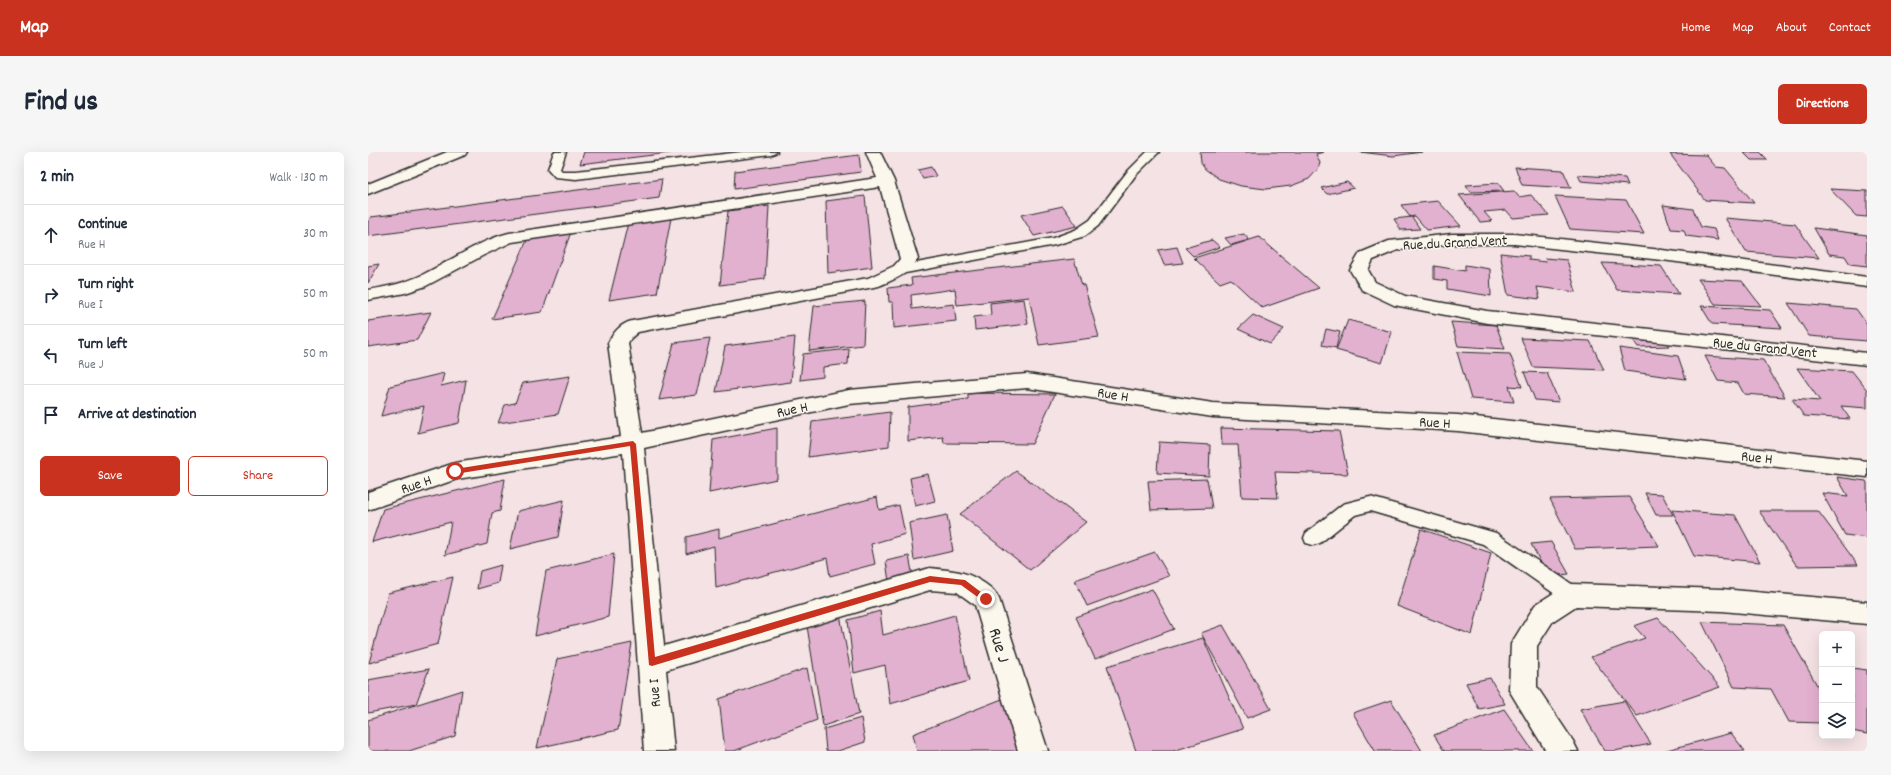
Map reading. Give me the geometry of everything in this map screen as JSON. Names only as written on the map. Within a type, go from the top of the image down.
[{"type":"street","points":[[368,189],[460,152]]},
{"type":"street","points":[[873,152],[886,181],[909,259],[900,270]]},
{"type":"street","points":[[368,295],[387,292],[425,279],[488,245],[509,238],[886,181]]},
{"type":"street","name":"Rue du Grand Vent","points":[[1867,282],[1662,255],[1514,239],[1452,239],[1395,245],[1366,257],[1359,270],[1368,286],[1400,301],[1487,317],[1867,359]]},
{"type":"street","name":"Rue I","points":[[659,751],[633,444],[618,343],[623,334],[632,327],[873,282],[900,270]]},
{"type":"street","name":"Rue H","points":[[368,500],[455,471],[633,444],[850,397],[1027,381],[1213,410],[1458,423],[1867,469]]},
{"type":"street","name":"Rue J","points":[[652,662],[930,579],[962,582],[986,599],[1033,751]]},
{"type":"street","points":[[1563,751],[1523,690],[1524,644],[1544,613],[1572,595],[1722,600],[1867,613]]},
{"type":"lane","points":[[560,152],[554,169],[559,175],[576,175],[771,152]]},
{"type":"lane","points":[[900,270],[1055,241],[1080,233],[1094,223],[1131,174],[1153,152]]},
{"type":"lane","points":[[1314,538],[1348,509],[1370,504],[1489,538],[1572,595]]},
{"type":"building","points":[[584,152],[677,152],[580,164]]},
{"type":"building","points":[[1200,152],[1324,152],[1316,154],[1320,163],[1318,169],[1309,179],[1291,186],[1266,189],[1241,186],[1219,179],[1205,169],[1201,163]]},
{"type":"building","points":[[1360,152],[1422,152],[1393,156]]},
{"type":"building","points":[[1743,152],[1760,152],[1768,160],[1751,160]]},
{"type":"building","points":[[1670,154],[1706,155],[1716,167],[1725,168],[1754,203],[1705,200]]},
{"type":"building","points":[[859,155],[861,172],[734,189],[735,171]]},
{"type":"building","points":[[931,167],[936,176],[923,179],[918,170]]},
{"type":"building","points":[[1515,167],[1563,170],[1571,188],[1522,185]]},
{"type":"building","points":[[1578,175],[1625,178],[1628,185],[1581,181]]},
{"type":"building","points":[[662,179],[659,198],[368,236],[368,222],[371,217]]},
{"type":"building","points":[[1347,182],[1354,188],[1327,194],[1321,188]]},
{"type":"building","points":[[1498,183],[1504,191],[1471,192],[1466,185]]},
{"type":"building","points":[[1830,189],[1867,191],[1867,217],[1856,216]]},
{"type":"building","points":[[1514,191],[1519,197],[1531,195],[1549,215],[1513,218],[1506,210],[1484,212],[1492,221],[1480,222],[1459,195]]},
{"type":"building","points":[[865,196],[872,267],[828,273],[826,201]]},
{"type":"building","points":[[1555,196],[1626,200],[1644,234],[1570,229]]},
{"type":"building","points":[[1438,201],[1461,226],[1427,230],[1415,216],[1410,217],[1401,205]]},
{"type":"building","points":[[1663,205],[1693,209],[1701,227],[1714,229],[1718,240],[1686,236],[1684,230],[1671,229]]},
{"type":"building","points":[[769,206],[765,279],[720,285],[728,211]]},
{"type":"building","points":[[1063,206],[1077,226],[1034,236],[1021,215]]},
{"type":"building","points":[[1412,217],[1420,229],[1401,230],[1394,219]]},
{"type":"building","points":[[671,218],[657,293],[609,300],[628,223]]},
{"type":"building","points":[[1725,218],[1795,224],[1819,258],[1746,252]]},
{"type":"building","points":[[1814,228],[1867,235],[1867,266],[1850,264],[1845,256],[1829,254]]},
{"type":"building","points":[[571,232],[542,312],[492,319],[528,238]]},
{"type":"building","points":[[1244,234],[1249,240],[1231,245],[1225,238]]},
{"type":"building","points":[[1259,237],[1319,288],[1262,308],[1231,279],[1220,283],[1194,258]]},
{"type":"building","points":[[1212,240],[1220,247],[1193,256],[1185,248]]},
{"type":"building","points":[[1177,247],[1183,263],[1164,265],[1158,250]]},
{"type":"building","points":[[1500,253],[1529,256],[1529,260],[1546,262],[1545,258],[1567,260],[1576,292],[1537,287],[1540,299],[1508,295]]},
{"type":"building","points":[[1074,259],[1082,285],[1084,285],[1099,337],[1039,345],[1029,297],[957,305],[955,289],[911,295],[912,309],[954,304],[956,321],[894,328],[893,302],[889,302],[888,288],[912,285],[911,278]]},
{"type":"building","points":[[1602,263],[1661,266],[1679,294],[1617,290]]},
{"type":"building","points":[[379,264],[368,283],[368,266]]},
{"type":"building","points":[[1465,265],[1490,269],[1491,296],[1447,289],[1447,281],[1434,279],[1434,266],[1465,271]]},
{"type":"building","points":[[1698,279],[1742,281],[1761,306],[1715,304]]},
{"type":"building","points":[[1024,299],[1028,324],[975,330],[974,317],[991,315],[990,303]]},
{"type":"building","points":[[865,301],[863,345],[809,351],[814,306]]},
{"type":"building","points":[[1788,303],[1856,309],[1867,324],[1867,341],[1809,336]]},
{"type":"building","points":[[1701,306],[1770,310],[1782,328],[1712,324]]},
{"type":"building","points":[[431,312],[417,340],[368,347],[368,321]]},
{"type":"building","points":[[1253,315],[1284,329],[1270,344],[1238,329]]},
{"type":"building","points":[[1348,320],[1392,332],[1382,363],[1336,350]]},
{"type":"building","points":[[1451,322],[1496,325],[1505,349],[1458,346]]},
{"type":"building","points":[[1326,329],[1340,332],[1336,348],[1322,345]]},
{"type":"building","points":[[795,337],[791,382],[716,392],[725,346]]},
{"type":"building","points":[[1631,337],[1662,337],[1669,346],[1638,347]]},
{"type":"building","points":[[710,338],[697,395],[659,400],[674,343]]},
{"type":"building","points":[[1521,338],[1590,341],[1604,370],[1533,367]]},
{"type":"building","points":[[1619,348],[1678,356],[1686,379],[1625,371]]},
{"type":"building","points":[[849,349],[848,364],[823,367],[823,377],[800,380],[803,354]]},
{"type":"building","points":[[1457,352],[1510,354],[1522,387],[1509,386],[1514,402],[1471,399]]},
{"type":"building","points":[[1705,356],[1763,360],[1785,397],[1744,394],[1738,383],[1718,381]]},
{"type":"building","points":[[1797,368],[1852,371],[1867,390],[1867,408],[1841,406],[1850,419],[1804,416],[1792,399],[1820,401]]},
{"type":"building","points":[[1524,372],[1547,373],[1559,402],[1535,400]]},
{"type":"building","points":[[444,373],[441,386],[466,380],[459,423],[418,433],[424,406],[381,416],[390,386]]},
{"type":"building","points":[[570,376],[558,414],[498,423],[505,405],[515,403],[523,383]]},
{"type":"building","points":[[968,393],[1055,394],[1032,444],[944,443],[943,437],[908,441],[908,407],[968,399]]},
{"type":"building","points":[[890,412],[889,446],[808,457],[812,422]]},
{"type":"building","points":[[777,428],[777,479],[709,493],[713,440]]},
{"type":"building","points":[[1221,428],[1339,431],[1348,474],[1275,472],[1278,498],[1242,497],[1238,445],[1222,445]]},
{"type":"building","points":[[1159,442],[1210,445],[1209,476],[1157,473]]},
{"type":"building","points":[[1016,471],[1086,522],[1030,570],[960,514]]},
{"type":"building","points":[[928,474],[935,501],[915,506],[910,478]]},
{"type":"building","points":[[1837,477],[1866,481],[1867,483],[1867,538],[1845,535],[1822,493],[1848,496]]},
{"type":"building","points":[[505,479],[500,511],[492,513],[487,544],[445,555],[451,522],[372,542],[383,509]]},
{"type":"building","points":[[1207,479],[1212,508],[1151,510],[1148,481]]},
{"type":"building","points":[[1645,493],[1662,494],[1673,515],[1656,515]]},
{"type":"building","points":[[877,497],[879,510],[899,505],[905,534],[871,544],[875,564],[830,576],[827,558],[716,588],[714,546],[686,554],[686,537],[719,529],[719,538]]},
{"type":"building","points":[[1629,497],[1659,546],[1575,549],[1550,499]]},
{"type":"building","points":[[564,500],[558,537],[510,549],[518,511]]},
{"type":"building","points":[[1672,510],[1735,515],[1760,562],[1694,556]]},
{"type":"building","points":[[1759,511],[1818,511],[1858,565],[1797,566]]},
{"type":"building","points":[[947,515],[953,551],[914,560],[909,523]]},
{"type":"building","points":[[1421,529],[1491,553],[1472,635],[1397,606]]},
{"type":"building","points":[[1551,542],[1569,574],[1548,576],[1531,544]]},
{"type":"building","points":[[1155,552],[1169,576],[1087,606],[1075,580]]},
{"type":"building","points":[[614,554],[608,617],[535,636],[546,571]]},
{"type":"building","points":[[909,556],[913,577],[889,582],[886,561]]},
{"type":"building","points":[[501,565],[498,583],[477,589],[480,571]]},
{"type":"building","points":[[453,577],[438,644],[369,663],[388,593]]},
{"type":"building","points":[[1152,589],[1174,629],[1095,659],[1076,617]]},
{"type":"building","points":[[880,611],[883,635],[955,615],[969,681],[890,704],[885,665],[854,673],[848,620]]},
{"type":"building","points":[[840,615],[859,714],[823,726],[807,626]]},
{"type":"building","points":[[1658,618],[1720,687],[1637,716],[1591,657],[1645,638],[1634,626]]},
{"type":"building","points":[[1702,622],[1783,625],[1819,689],[1819,723],[1789,722],[1771,689],[1734,687]]},
{"type":"building","points":[[1223,625],[1271,709],[1247,718],[1201,633]]},
{"type":"building","points":[[1203,638],[1243,729],[1173,751],[1136,751],[1107,666]]},
{"type":"building","points":[[632,643],[618,730],[537,748],[557,659]]},
{"type":"building","points":[[807,668],[817,720],[734,751],[725,751],[719,699]]},
{"type":"building","points":[[1855,668],[1867,670],[1867,734],[1855,732]]},
{"type":"building","points":[[429,669],[416,704],[368,713],[368,680]]},
{"type":"building","points":[[1490,678],[1505,704],[1479,709],[1466,683]]},
{"type":"building","points":[[462,690],[455,736],[409,751],[368,751],[368,720]]},
{"type":"building","points":[[1002,699],[1021,751],[917,751],[913,734]]},
{"type":"building","points":[[1391,700],[1422,751],[1375,751],[1353,713]]},
{"type":"building","points":[[1624,701],[1651,744],[1614,751],[1605,751],[1580,709]]},
{"type":"building","points":[[1504,709],[1533,751],[1444,751],[1434,735]]},
{"type":"building","points":[[861,718],[865,742],[838,751],[826,751],[824,729]]},
{"type":"building","points":[[1731,733],[1745,751],[1663,751]]},
{"type":"route","points":[[455,471],[633,444],[652,662],[930,579],[962,582],[986,599]]}]
